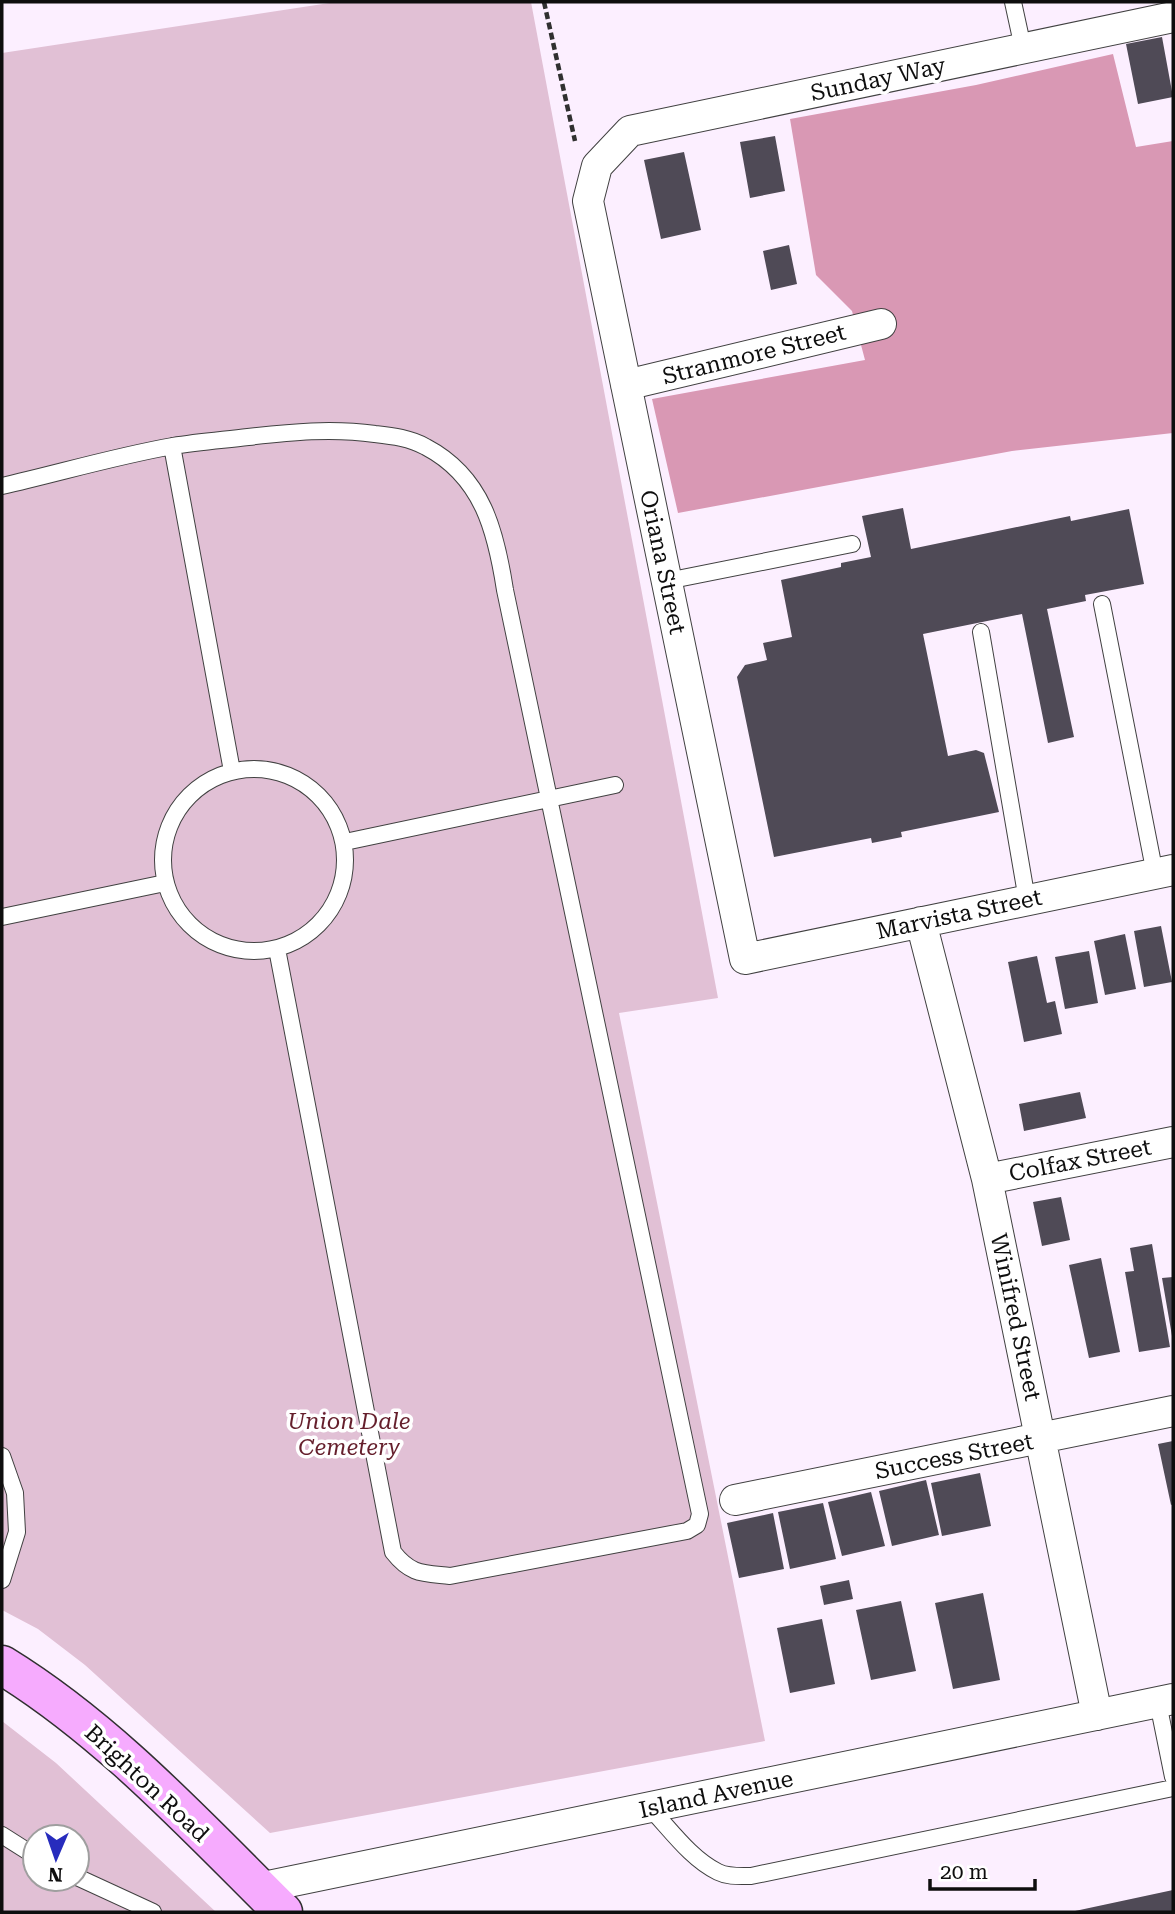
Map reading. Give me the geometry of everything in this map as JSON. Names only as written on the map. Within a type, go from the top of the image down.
[{"type":"street","name":"Sunday Way","points":[[587,157],[630,131],[1173,17]]},
{"type":"street","name":"Oriana Street","points":[[587,157],[588,201],[745,958]]},
{"type":"street","name":"Stranmore Street","points":[[626,385],[881,324]]},
{"type":"street","name":"Marvista Street","points":[[745,958],[1164,872]]},
{"type":"street","name":"Winifred Street","points":[[921,922],[987,1179],[1097,1715]]},
{"type":"street","name":"Colfax Street","points":[[987,1179],[1173,1142]]},
{"type":"street","name":"Success Street","points":[[735,1500],[1173,1411]]},
{"type":"street","name":"Brighton Road","points":[[2,1665],[64,1707],[154,1785],[271,1900]]},
{"type":"street","name":"Island Avenue","points":[[271,1900],[649,1807],[1166,1701]]},
{"type":"lane","points":[[1013,2],[1023,48]]},
{"type":"lane","points":[[2,486],[172,446],[309,429],[359,431],[404,438],[427,447],[455,468],[474,490],[497,542],[700,1514],[697,1525],[687,1531],[450,1576],[424,1574],[404,1566],[393,1552],[277,948]]},
{"type":"lane","points":[[172,446],[232,771]]},
{"type":"lane","points":[[667,581],[852,544]]},
{"type":"lane","points":[[1102,604],[1164,872]]},
{"type":"lane","points":[[981,632],[1027,900]]},
{"type":"lane","points":[[268,769],[302,781],[328,805],[345,842],[346,873],[334,906],[310,933],[277,948],[241,951],[207,939],[181,914],[165,883],[163,846],[175,813],[199,786],[232,771],[268,769]]},
{"type":"lane","points":[[345,842],[615,785]]},
{"type":"lane","points":[[2,917],[165,883]]},
{"type":"lane","points":[[2,1456],[15,1493],[17,1532],[2,1580]]},
{"type":"lane","points":[[1166,1701],[1173,1777]]},
{"type":"lane","points":[[649,1807],[700,1860],[718,1872],[730,1876],[751,1877],[1173,1788]]},
{"type":"lane","points":[[2,1835],[21,1847]]},
{"type":"lane","points":[[91,1883],[153,1912]]},
{"type":"path","points":[[544,2],[587,157]]},
{"type":"shaded area","points":[[1113,54],[1136,147],[1173,141],[1173,433],[1012,451],[678,513],[652,399],[865,360],[852,311],[816,275],[790,119],[976,85]]},
{"type":"green space","name":"Union Dale Cemetery","points":[[336,2],[531,2],[718,998],[619,1013],[765,1741],[270,1833],[85,1665],[38,1629],[2,1610],[2,53]]},
{"type":"green space","points":[[2,1721],[56,1763],[216,1912],[2,1912]]},
{"type":"building","points":[[1162,37],[1173,97],[1138,104],[1126,44]]},
{"type":"building","points":[[775,136],[785,191],[750,198],[740,142]]},
{"type":"building","points":[[684,152],[701,230],[661,239],[644,160]]},
{"type":"building","points":[[789,245],[797,284],[771,290],[763,251]]},
{"type":"building","points":[[903,508],[911,549],[1070,516],[1071,521],[1129,509],[1144,584],[1085,595],[1086,601],[1047,609],[1074,737],[1048,743],[1022,614],[923,634],[948,756],[976,750],[984,753],[999,812],[901,832],[902,837],[872,843],[871,838],[774,857],[737,677],[745,665],[767,660],[763,643],[792,637],[781,580],[841,567],[841,563],[871,557],[862,516]]},
{"type":"building","points":[[1161,926],[1172,982],[1144,987],[1134,931]]},
{"type":"building","points":[[1125,934],[1136,989],[1105,995],[1094,941]]},
{"type":"building","points":[[1089,951],[1098,1003],[1065,1009],[1055,957]]},
{"type":"building","points":[[1037,956],[1047,1003],[1055,1001],[1062,1034],[1024,1042],[1008,962]]},
{"type":"building","points":[[1080,1092],[1086,1118],[1024,1131],[1019,1104]]},
{"type":"building","points":[[1061,1197],[1070,1240],[1042,1246],[1033,1202]]},
{"type":"building","points":[[1152,1244],[1170,1347],[1139,1352],[1125,1272],[1134,1271],[1130,1248]]},
{"type":"building","points":[[1101,1258],[1120,1352],[1089,1358],[1069,1265]]},
{"type":"building","points":[[1173,1277],[1173,1336],[1172,1336],[1162,1278]]},
{"type":"building","points":[[1173,1441],[1173,1504],[1171,1505],[1158,1444]]},
{"type":"building","points":[[980,1473],[991,1526],[942,1536],[931,1483]]},
{"type":"building","points":[[926,1480],[939,1535],[892,1546],[879,1491]]},
{"type":"building","points":[[871,1492],[885,1546],[842,1556],[828,1502]]},
{"type":"building","points":[[823,1503],[836,1559],[790,1569],[778,1512]]},
{"type":"building","points":[[773,1513],[784,1569],[739,1578],[727,1523]]},
{"type":"building","points":[[849,1580],[853,1599],[824,1605],[820,1586]]},
{"type":"building","points":[[983,1593],[1000,1680],[953,1689],[935,1603]]},
{"type":"building","points":[[901,1601],[916,1671],[871,1680],[856,1610]]},
{"type":"building","points":[[822,1619],[835,1684],[790,1693],[777,1628]]},
{"type":"building","points":[[1173,1890],[1173,1912],[1075,1912],[1075,1911]]}]
